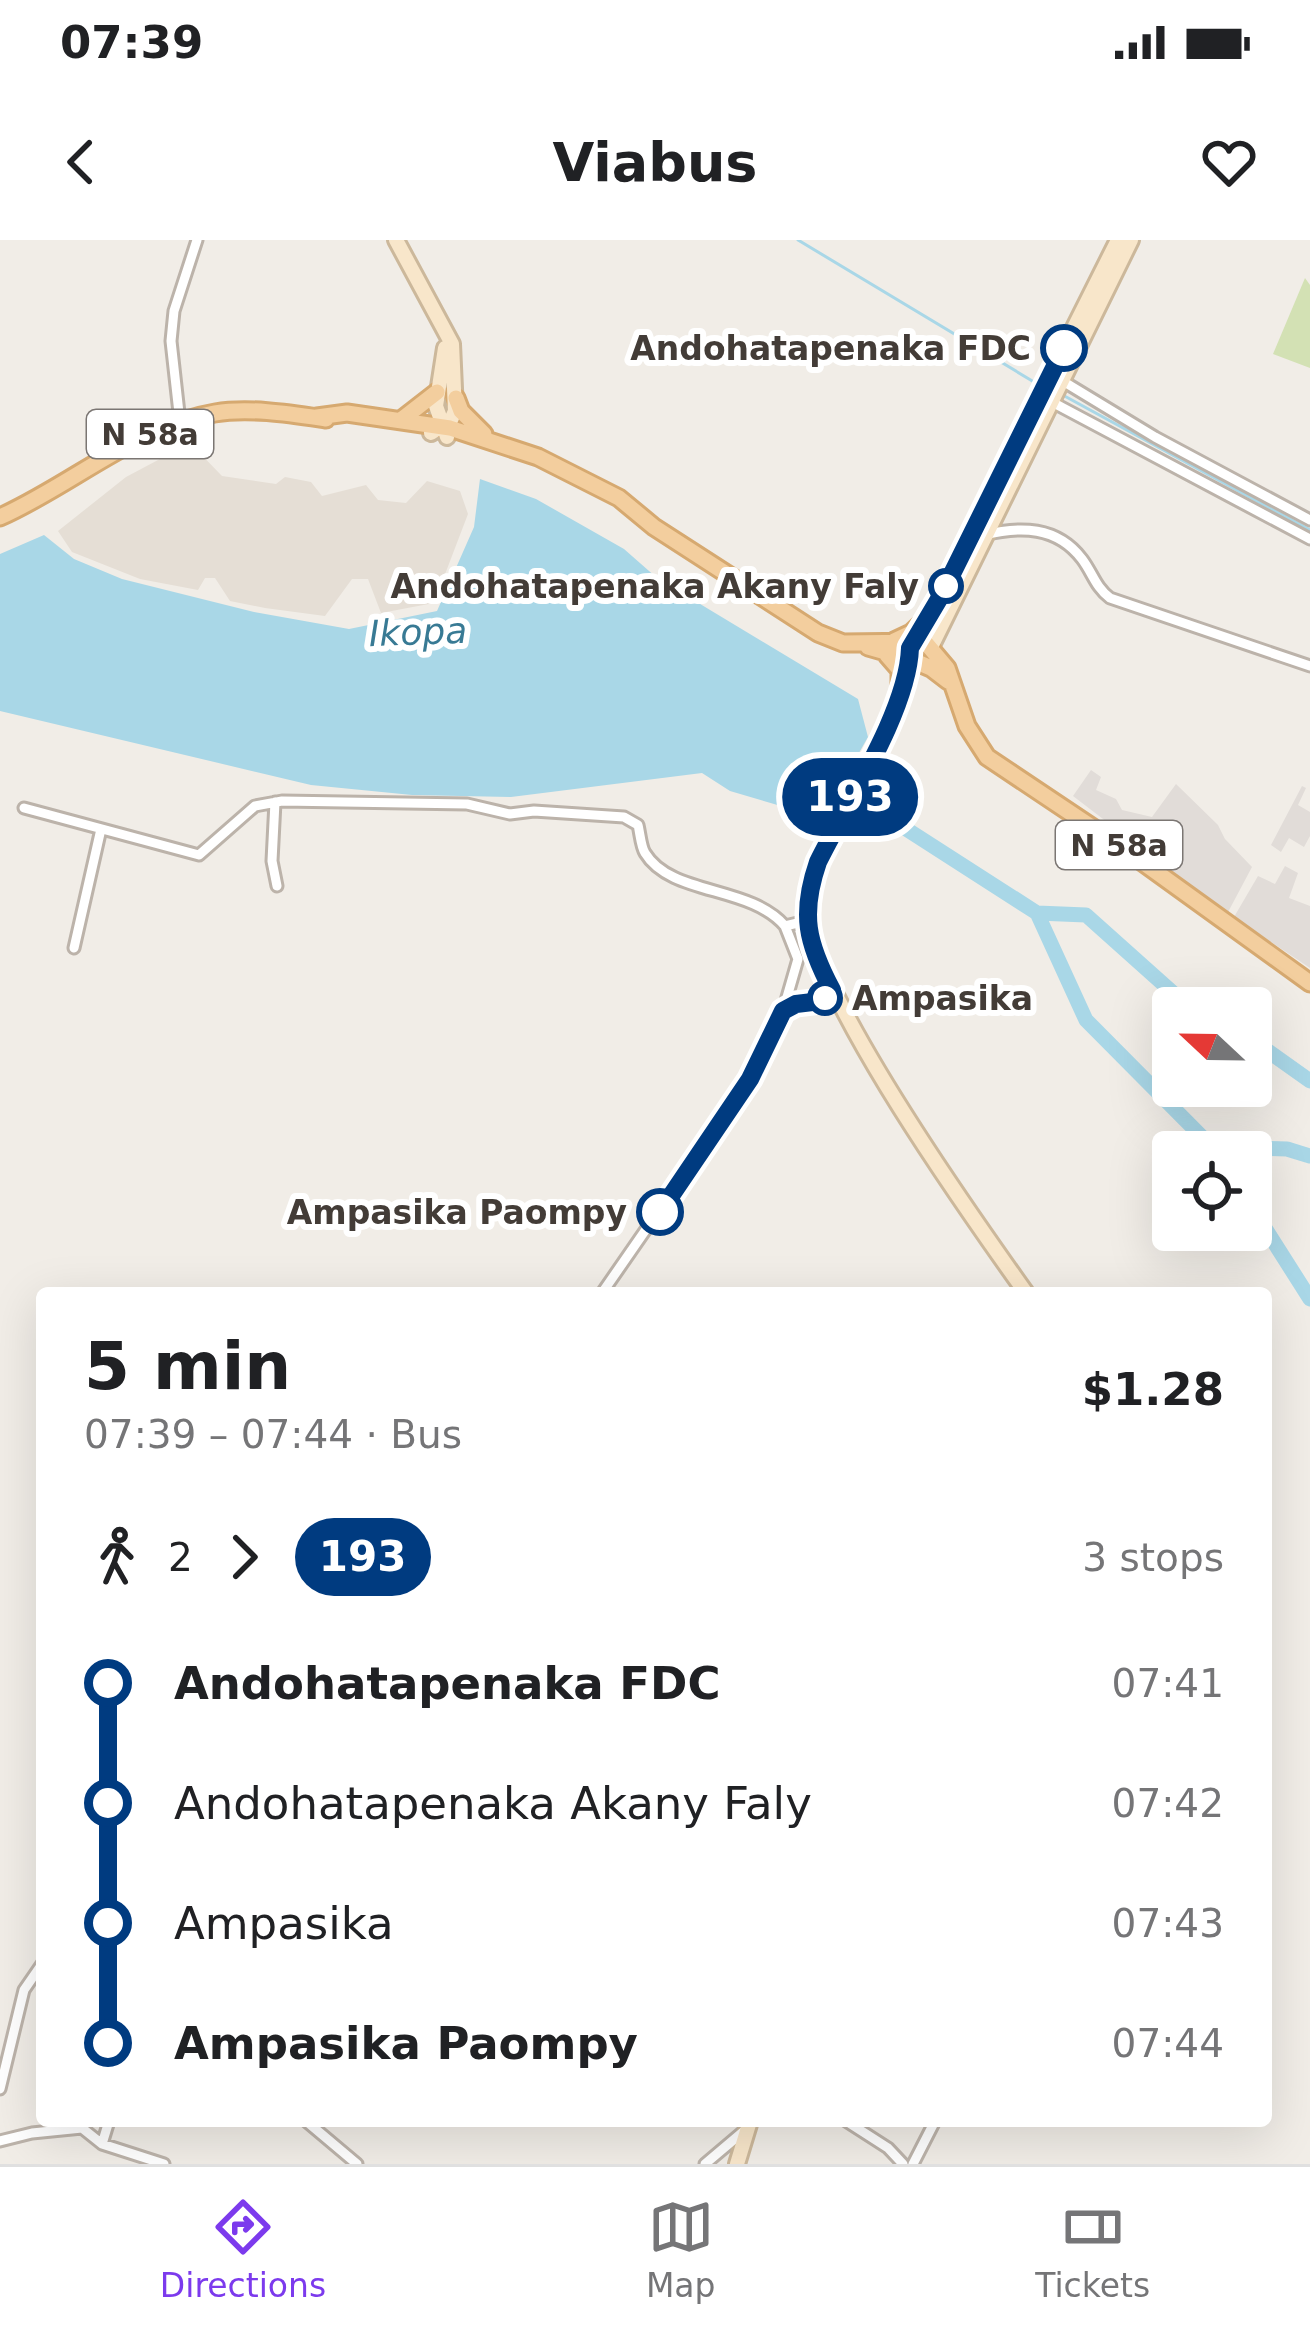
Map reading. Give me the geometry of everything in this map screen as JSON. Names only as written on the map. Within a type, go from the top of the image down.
[{"type":"main road","points":[[400,420],[437,392]]},
{"type":"main road","points":[[456,398],[467,419],[491,440]]},
{"type":"main road","name":"N 58a","points":[[0,517],[145,436],[217,412],[317,417],[491,440],[619,498],[654,527],[787,616],[836,640],[920,656],[954,688],[968,726],[987,757],[1310,983]]},
{"type":"main road","name":"N 58a","points":[[317,417],[347,413],[400,420],[564,470]]},
{"type":"main road","points":[[898,702],[900,670],[886,648],[930,615]]},
{"type":"street","points":[[180,423],[171,341],[174,311],[197,240]]},
{"type":"street","points":[[396,240],[452,344],[456,398],[451,420],[440,432]]},
{"type":"street","points":[[1022,1287],[944,1176],[832,990],[806,921],[808,890],[825,847],[984,535],[1118,240]]},
{"type":"street","points":[[1055,378],[1130,240]]},
{"type":"street","points":[[440,432],[437,392],[447,332]]},
{"type":"street","points":[[1055,378],[1310,520]]},
{"type":"street","points":[[1045,399],[1310,539]]},
{"type":"street","points":[[920,656],[930,615],[1045,399]]},
{"type":"street","points":[[984,535],[1021,528],[1056,537],[1075,550],[1110,598],[1310,666]]},
{"type":"street","points":[[275,802],[272,848],[277,886]]},
{"type":"street","points":[[24,808],[199,855],[255,806],[275,802],[430,802],[510,814],[534,811],[624,818],[638,826],[645,853],[668,872],[760,905],[785,926],[798,959],[783,1011],[750,1079],[606,1287]]},
{"type":"street","points":[[74,948],[101,830]]},
{"type":"street","points":[[785,926],[806,921]]},
{"type":"street","points":[[783,1011],[821,1001],[832,990]]},
{"type":"street","points":[[0,2089],[24,1990],[36,1973]]},
{"type":"street","points":[[103,2144],[107,2127]]},
{"type":"street","points":[[314,2127],[357,2164]]},
{"type":"street","points":[[705,2164],[746,2127]]},
{"type":"street","points":[[737,2164],[748,2127]]},
{"type":"street","points":[[856,2127],[888,2147],[903,2164]]},
{"type":"street","points":[[913,2164],[932,2127]]},
{"type":"street","points":[[0,2140],[82,2128],[103,2144],[164,2164]]},
{"type":"shaded area","points":[[190,443],[222,476],[276,484],[285,477],[311,482],[322,496],[366,485],[378,500],[406,503],[427,481],[460,491],[468,514],[434,603],[381,613],[368,579],[352,579],[325,616],[265,608],[230,601],[215,578],[205,578],[198,590],[140,579],[72,552],[58,531],[126,477]]},
{"type":"shaded area","points":[[1091,770],[1101,777],[1096,790],[1116,799],[1122,810],[1152,817],[1176,784],[1218,825],[1252,867],[1227,914],[1073,796]]},
{"type":"shaded area","points":[[1302,786],[1306,788],[1298,805],[1310,812],[1310,836],[1304,847],[1289,838],[1281,852],[1271,845]]},
{"type":"shaded area","points":[[1285,866],[1298,873],[1289,898],[1310,906],[1310,968],[1234,917],[1258,876],[1275,884]]},
{"type":"green space","points":[[1305,278],[1310,285],[1310,368],[1273,354]]},
{"type":"water","points":[[480,479],[536,499],[624,549],[657,578],[858,699],[868,737],[822,818],[730,791],[702,773],[511,797],[412,795],[311,785],[0,711],[0,554],[44,535],[74,559],[122,579],[254,612],[349,629],[437,611],[474,527]]},
{"type":"waterway","points":[[798,240],[1039,385]]},
{"type":"waterway","points":[[1059,393],[1310,530]]},
{"type":"waterway","name":"Ikopa","points":[[844,789],[1037,913],[1086,915],[1167,987]]},
{"type":"waterway","name":"Ikopa","points":[[1037,913],[1086,1020],[1196,1131]]},
{"type":"waterway","name":"Ikopa","points":[[1272,1054],[1310,1081]]},
{"type":"waterway","name":"Ikopa","points":[[1272,1149],[1310,1156]]},
{"type":"waterway","name":"Ikopa","points":[[1272,1239],[1310,1299]]},
{"type":"bus line","name":"193","points":[[660,1212],[750,1079],[783,1011],[821,1001],[832,990],[806,921],[808,890],[818,862],[900,698],[912,662],[910,648],[942,594],[1064,348]]},
{"type":"place","name":"Andohatapenaka FDC","points":[[1064,348]]},
{"type":"place","name":"Andohatapenaka Akany Faly","points":[[946,586]]},
{"type":"place","name":"Ampasika","points":[[825,998]]},
{"type":"place","name":"Ampasika Paompy","points":[[660,1212]]}]
